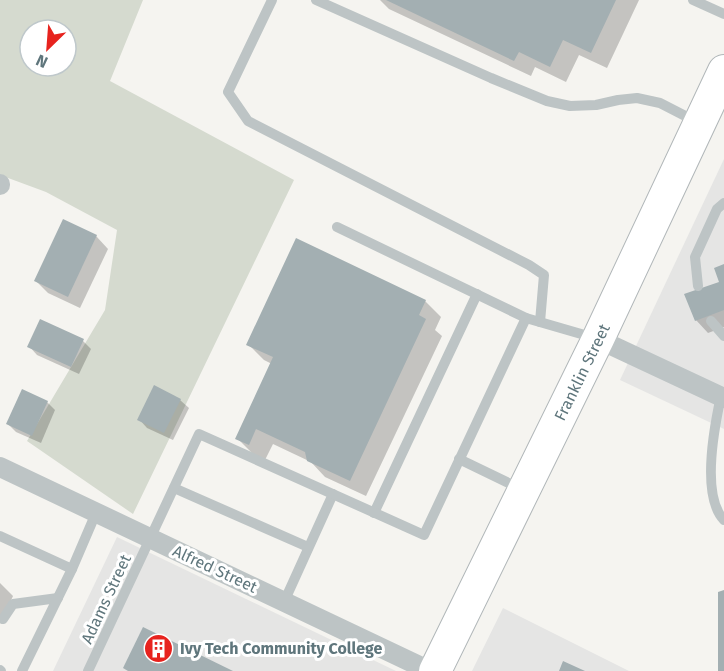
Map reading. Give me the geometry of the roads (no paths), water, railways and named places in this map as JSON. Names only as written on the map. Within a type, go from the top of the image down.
[{"type":"main road","name":"Franklin Street","points":[[435,671],[598,339],[724,71]]},
{"type":"street","points":[[598,339],[722,397]]},
{"type":"street","name":"Alfred Street","points":[[0,467],[430,671]]},
{"type":"lane","points":[[272,0],[228,92],[248,121],[529,265],[544,275],[540,322]]},
{"type":"lane","points":[[316,0],[547,101],[579,106],[637,98],[660,103],[700,123]]},
{"type":"lane","points":[[693,0],[724,14]]},
{"type":"lane","points":[[698,286],[695,257],[717,209],[724,203]]},
{"type":"lane","points":[[337,227],[526,318],[598,339]]},
{"type":"lane","points":[[374,513],[477,294]]},
{"type":"lane","points":[[284,602],[333,494],[424,535],[526,318]]},
{"type":"lane","points":[[711,321],[724,336]]},
{"type":"lane","points":[[722,397],[714,426],[710,490],[716,512],[724,520]]},
{"type":"lane","name":"Adams Street","points":[[88,671],[199,435],[333,494]]},
{"type":"lane","points":[[459,459],[524,491]]},
{"type":"lane","points":[[174,488],[308,547]]},
{"type":"lane","points":[[22,671],[72,569],[96,513]]},
{"type":"lane","points":[[0,536],[72,569]]},
{"type":"lane","points":[[3,619],[13,604],[58,598]]},
{"type":"place","name":"Ivy Tech Community College","points":[[159,648]]}]
